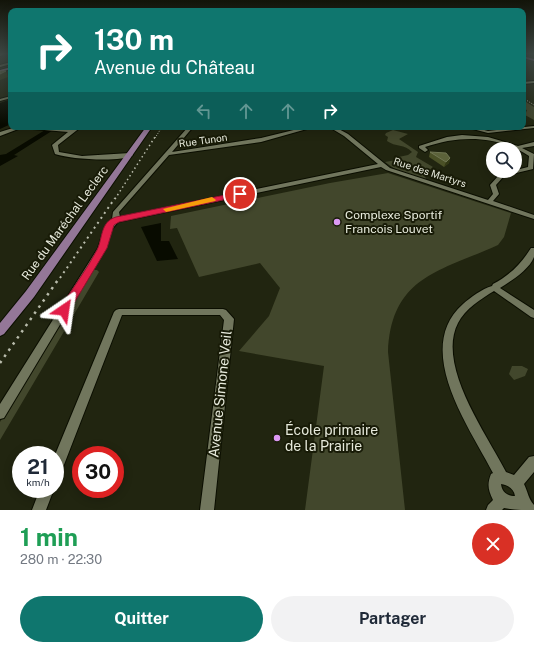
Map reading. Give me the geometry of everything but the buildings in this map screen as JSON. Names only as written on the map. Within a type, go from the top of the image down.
[{"type":"main road","name":"Rue du Maréchal Leclerc","points":[[0,332],[30,294],[122,158],[146,130]]},
{"type":"street","points":[[0,134],[12,130]]},
{"type":"street","points":[[61,130],[72,131]]},
{"type":"street","points":[[116,220],[116,212],[188,130]]},
{"type":"street","name":"Rue Tunon","points":[[166,154],[260,140],[300,130]]},
{"type":"street","name":"Rue des Martyrs","points":[[337,130],[346,135],[381,165],[397,173],[534,217]]},
{"type":"street","points":[[480,130],[488,132],[506,130]]},
{"type":"street","points":[[72,131],[55,145],[57,152],[66,156],[122,158]]},
{"type":"street","points":[[488,132],[490,138]]},
{"type":"street","points":[[425,150],[421,147],[444,138],[465,136],[490,138],[507,142]]},
{"type":"street","points":[[522,146],[534,144]]},
{"type":"street","points":[[522,149],[532,155],[531,168],[522,170]]},
{"type":"street","points":[[0,414],[102,248],[107,227],[116,220],[381,165]]},
{"type":"street","points":[[489,202],[496,194],[494,185],[499,178]]},
{"type":"street","points":[[525,214],[534,210]]},
{"type":"street","points":[[502,477],[496,479],[493,485],[498,505],[516,504],[525,506],[516,483],[502,477],[465,410],[455,385],[447,349],[452,326],[460,313],[470,302],[495,288],[515,274],[526,264],[534,250]]},
{"type":"street","points":[[495,288],[534,315]]},
{"type":"street","name":"Avenue Simone Veil","points":[[64,448],[119,312],[223,312],[228,319],[207,510]]},
{"type":"street","points":[[516,483],[534,462]]},
{"type":"street","points":[[39,510],[44,498]]},
{"type":"green space","points":[[526,102],[534,107],[534,120],[526,116]]},
{"type":"green space","points":[[393,130],[408,134],[399,139],[418,152],[416,157],[433,167],[425,174],[426,181],[399,172],[385,162],[396,160],[394,158],[408,155],[412,152],[409,149],[387,141],[388,137],[385,135],[386,133]]},
{"type":"green space","points":[[388,173],[511,213],[504,237],[498,245],[439,270],[423,280],[409,292],[398,307],[391,327],[388,352],[405,510],[305,510],[324,366],[239,351],[269,316],[280,288],[260,263],[199,277],[177,228],[170,229],[171,216],[330,183]]},
{"type":"green space","points":[[92,270],[97,270],[99,272],[0,440],[0,422]]},
{"type":"green space","points":[[512,366],[522,366],[528,369],[525,376],[514,380],[509,374]]},
{"type":"shaded area","points":[[8,100],[8,125],[0,129],[0,103]]},
{"type":"shaded area","points":[[45,130],[53,130],[14,155],[18,156],[0,166],[0,155],[6,154]]},
{"type":"shaded area","points":[[161,223],[161,241],[169,241],[178,259],[157,261],[141,227]]},
{"type":"railway","points":[[526,100],[534,105]]},
{"type":"railway","points":[[155,138],[160,130]]},
{"type":"railway","points":[[115,199],[155,137]]},
{"type":"railway","points":[[60,278],[115,198]]},
{"type":"railway","points":[[0,363],[60,277]]},
{"type":"slow traffic","points":[[166,209],[212,200]]},
{"type":"place","name":"Complexe Sportif Francois Louvet","points":[[337,222]]},
{"type":"place","name":"École primaire de la Prairie","points":[[277,438]]},
{"type":"route","points":[[64,310],[102,248],[107,227],[111,223],[116,220],[240,194]]}]
